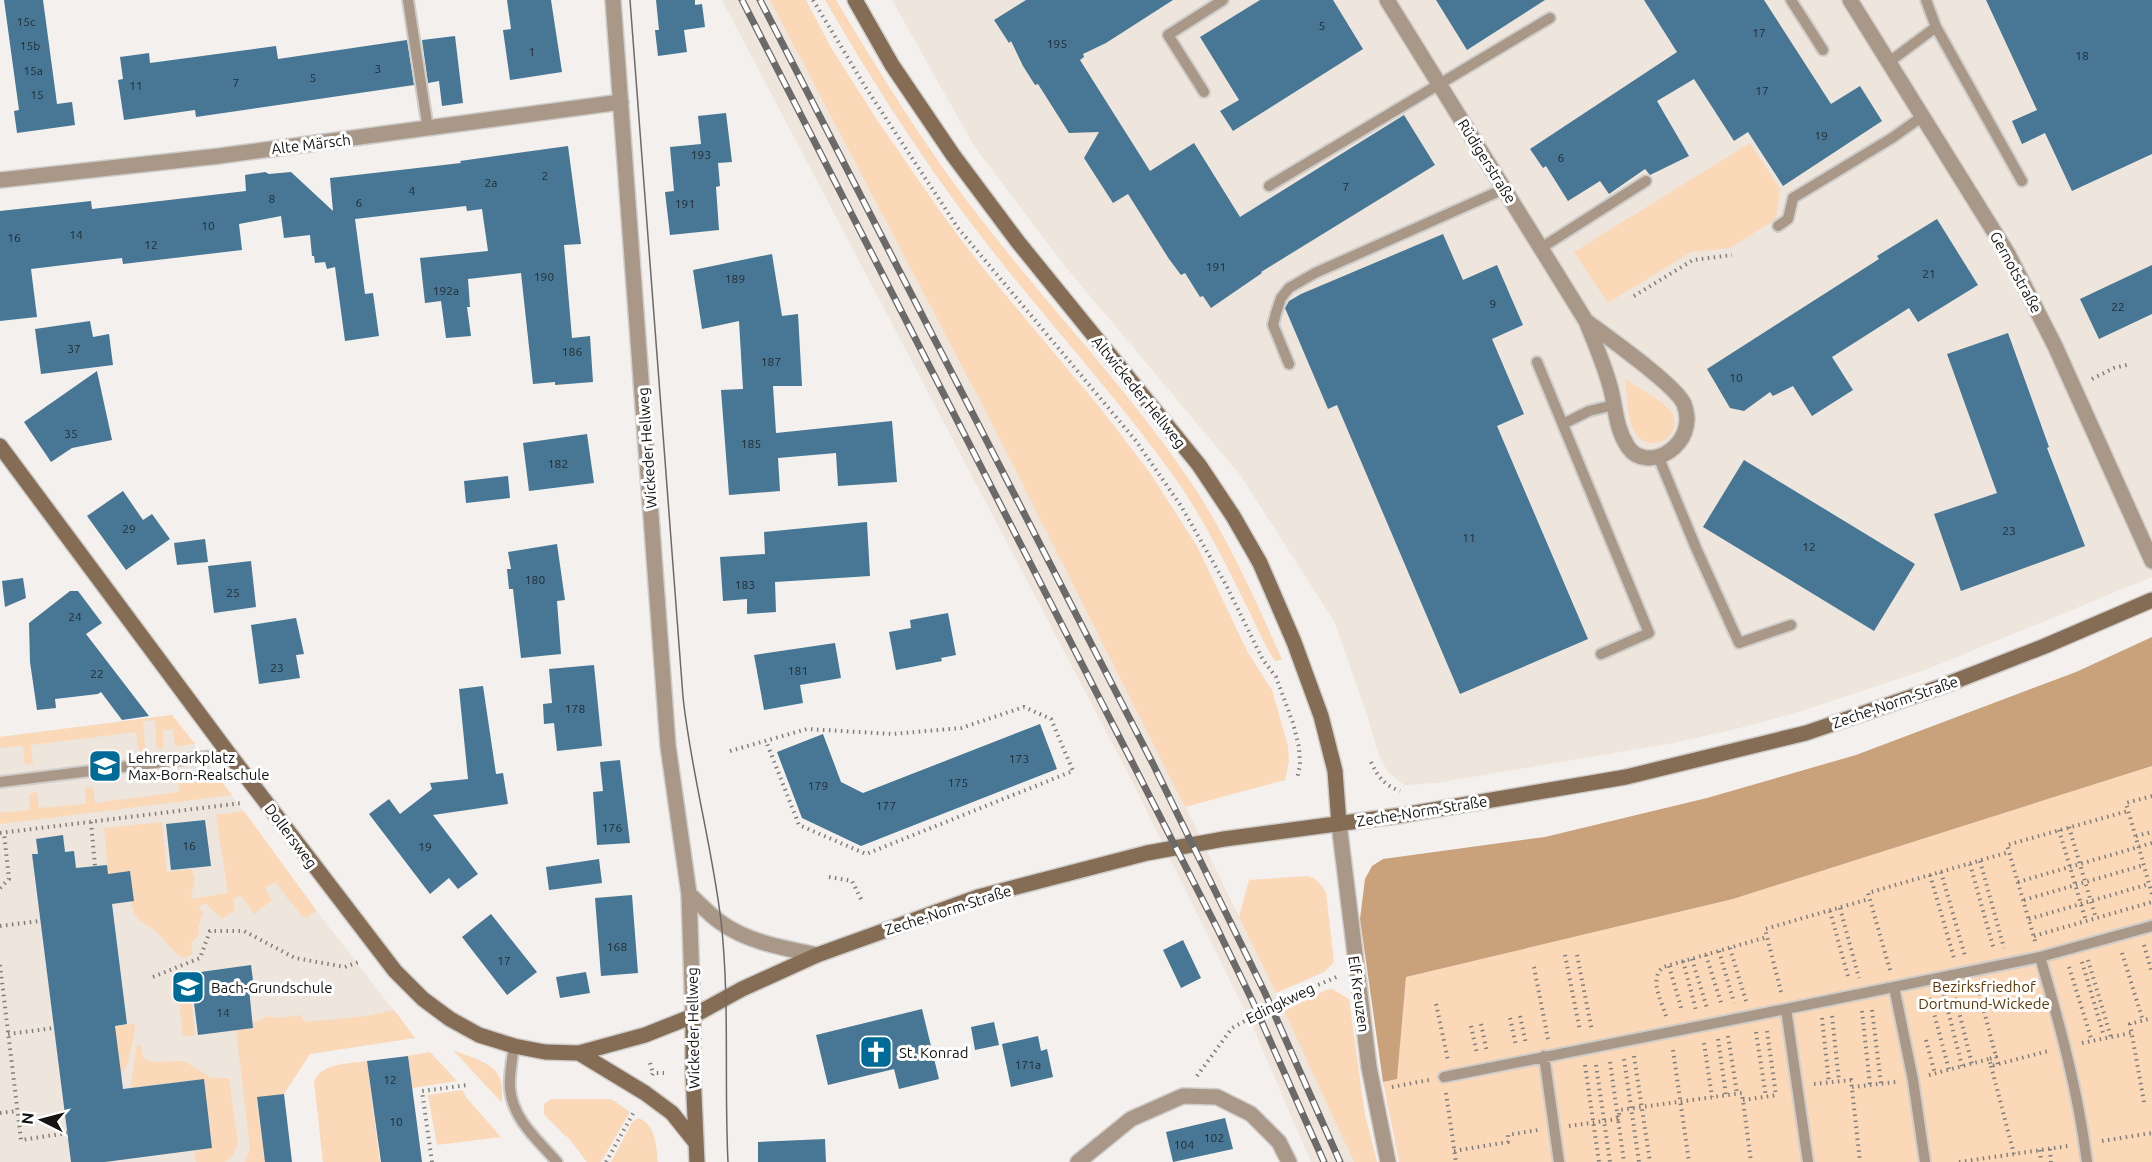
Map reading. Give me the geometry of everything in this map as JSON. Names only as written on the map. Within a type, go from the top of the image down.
[{"type":"main road","name":"Altwickeder Hellweg","points":[[855,0],[892,64],[953,155],[1018,242],[1199,465],[1233,516],[1260,562],[1294,642],[1321,716],[1335,771],[1339,824]]},
{"type":"main road","name":"Dollersweg","points":[[0,446],[264,800],[395,971],[423,999],[450,1019],[479,1035],[514,1046],[545,1052],[579,1053],[645,1035],[693,1016]]},
{"type":"main road","name":"Zeche-Norm-Straße","points":[[693,1016],[742,989],[817,955],[978,897],[1147,853],[1626,777],[1806,733],[1940,687],[2045,646],[2152,600]]},
{"type":"main road","name":"Wickeder Hellweg","points":[[693,1016],[697,1162]]},
{"type":"main road","name":"Dollersweg","points":[[579,1053],[645,1093],[672,1113],[696,1143]]},
{"type":"street","name":"Wickeder Hellweg","points":[[614,0],[669,754],[689,894],[693,1016]]},
{"type":"street","name":"Rüdigerstraße","points":[[1387,0],[1586,321],[1603,363],[1619,430],[1629,449],[1642,457],[1671,452],[1683,438],[1688,423],[1684,403],[1669,386],[1586,321]]},
{"type":"street","name":"Gernotstraße","points":[[1850,0],[2013,264],[2055,346],[2152,561]]},
{"type":"street","name":"Alte Märsch","points":[[0,180],[219,156],[621,102]]},
{"type":"street","name":"Elf Kreuzen","points":[[1339,824],[1369,1067],[1388,1162]]},
{"type":"street","points":[[689,894],[721,923],[745,935],[760,942],[817,955]]},
{"type":"street","points":[[1078,1162],[1131,1119],[1183,1096],[1217,1097],[1251,1114],[1279,1142],[1289,1162]]},
{"type":"lane","points":[[408,0],[428,129]]},
{"type":"lane","points":[[1204,92],[1168,36],[1223,0]]},
{"type":"lane","points":[[1791,0],[1823,50]]},
{"type":"lane","points":[[1926,0],[1936,27],[2022,181]]},
{"type":"lane","points":[[1269,186],[1550,18]]},
{"type":"lane","points":[[1889,62],[1936,27]]},
{"type":"lane","points":[[1778,226],[1788,219],[1792,198],[1892,138],[1923,116]]},
{"type":"lane","points":[[1541,248],[1646,181]]},
{"type":"lane","points":[[1289,364],[1273,325],[1281,298],[1289,288],[1315,273],[1504,189]]},
{"type":"lane","points":[[1537,362],[1649,633],[1601,654]]},
{"type":"lane","points":[[1563,424],[1589,411],[1614,405]]},
{"type":"lane","points":[[1658,456],[1739,644],[1791,625]]},
{"type":"lane","points":[[0,782],[229,754]]},
{"type":"lane","points":[[1448,1076],[1786,1010],[2040,957],[2152,926]]},
{"type":"lane","points":[[2040,957],[2077,1094],[2087,1162]]},
{"type":"lane","points":[[1894,987],[1913,1080],[1925,1162]]},
{"type":"lane","points":[[1786,1010],[1808,1162]]},
{"type":"lane","points":[[514,1046],[510,1088],[513,1106],[520,1119],[557,1162]]},
{"type":"lane","points":[[1548,1056],[1559,1162]]},
{"type":"path","points":[[813,0],[866,88],[958,228],[1136,441],[1182,506],[1263,660],[1276,677],[1299,747],[1300,765],[1297,779]]},
{"type":"path","points":[[1634,296],[1693,260],[1732,255]]},
{"type":"path","points":[[2093,378],[2114,368],[2131,364]]},
{"type":"path","points":[[730,752],[766,741],[807,729],[893,734],[961,728],[1024,707],[1051,718],[1073,771],[866,854],[799,825],[766,741]]},
{"type":"path","points":[[1371,762],[1379,778],[1400,791]]},
{"type":"path","points":[[2152,796],[2126,803],[2144,866],[2150,876],[2152,894]]},
{"type":"path","points":[[0,888],[9,879],[2,833],[264,800]]},
{"type":"path","points":[[2040,957],[2007,845],[2128,811]]},
{"type":"path","points":[[91,822],[95,866]]},
{"type":"path","points":[[2069,827],[2096,918],[2088,943],[2111,1037]]},
{"type":"path","points":[[2059,830],[2086,921],[2103,1033]]},
{"type":"path","points":[[2136,836],[2152,832]]},
{"type":"path","points":[[2018,882],[2152,843]]},
{"type":"path","points":[[1894,987],[1868,893],[2009,852]]},
{"type":"path","points":[[1980,861],[2003,964]]},
{"type":"path","points":[[1970,864],[2003,964]]},
{"type":"path","points":[[2024,900],[2144,866]]},
{"type":"path","points":[[1941,872],[1972,1064]]},
{"type":"path","points":[[1930,875],[1958,974],[1996,1057],[1998,1064],[1991,1066],[2014,1154]]},
{"type":"path","points":[[829,877],[852,881],[862,901]]},
{"type":"path","points":[[2029,919],[2150,885]]},
{"type":"path","points":[[1786,1010],[1765,929],[1869,899]]},
{"type":"path","points":[[2034,936],[2152,902]]},
{"type":"path","points":[[1839,908],[1862,994],[1881,1084]]},
{"type":"path","points":[[1830,911],[1862,994],[1870,1085]]},
{"type":"path","points":[[0,926],[40,921]]},
{"type":"path","points":[[2140,930],[2152,973]]},
{"type":"path","points":[[153,978],[200,958],[210,931],[243,931],[295,958],[345,968],[358,964],[364,958]]},
{"type":"path","points":[[2117,936],[2143,1021]]},
{"type":"path","points":[[1689,1162],[1670,1031],[1655,980],[1663,967],[1767,937]]},
{"type":"path","points":[[1730,948],[1756,1015],[1776,1095]]},
{"type":"path","points":[[2064,950],[2092,1041]]},
{"type":"path","points":[[1719,951],[1738,1018]]},
{"type":"path","points":[[1565,955],[1590,1047],[1594,1122],[1599,1162]]},
{"type":"path","points":[[1577,955],[1590,1047],[1611,1162]]},
{"type":"path","points":[[1707,955],[1714,1023],[1726,1095]]},
{"type":"path","points":[[1692,959],[1737,1093]]},
{"type":"path","points":[[1683,962],[1714,1023],[1712,1096]]},
{"type":"path","points":[[0,964],[21,1140],[67,1133]]},
{"type":"path","points":[[1669,966],[1687,1028]]},
{"type":"path","points":[[1534,967],[1548,1056]]},
{"type":"path","name":"Edingkweg","points":[[1183,1096],[1232,1028],[1285,999],[1356,968]]},
{"type":"path","points":[[1958,974],[1962,1066]]},
{"type":"path","points":[[1926,980],[1949,1070]]},
{"type":"path","points":[[1826,1001],[1839,1081]]},
{"type":"path","points":[[1826,1001],[1828,1083]]},
{"type":"path","points":[[1437,1004],[1448,1076],[1456,1162]]},
{"type":"path","points":[[1756,1015],[1766,1097]]},
{"type":"path","points":[[1520,1016],[1524,1060]]},
{"type":"path","points":[[1510,1018],[1524,1060]]},
{"type":"path","points":[[2144,1102],[2130,1024],[2152,1018]]},
{"type":"path","points":[[1481,1024],[1485,1069]]},
{"type":"path","points":[[1471,1026],[1485,1069]]},
{"type":"path","points":[[8,1034],[54,1028]]},
{"type":"path","points":[[1626,1040],[1642,1107],[1650,1162]]},
{"type":"path","points":[[1626,1040],[1631,1108],[1639,1162]]},
{"type":"path","points":[[1608,1043],[1624,1162]]},
{"type":"path","points":[[650,1063],[653,1073]]},
{"type":"path","points":[[1399,1085],[1448,1076]]},
{"type":"path","points":[[1743,1100],[1851,1080],[1860,1162]]},
{"type":"path","points":[[432,1162],[422,1091],[468,1085]]},
{"type":"path","points":[[1618,1119],[1620,1110],[1742,1093],[1751,1162]]},
{"type":"path","points":[[606,1162],[636,1109]]},
{"type":"path","points":[[0,1113],[17,1111]]},
{"type":"path","points":[[1454,1151],[1509,1142],[1508,1135],[1618,1119]]},
{"type":"path","points":[[1961,1162],[2152,1133]]},
{"type":"path","points":[[2050,1149],[2051,1162]]},
{"type":"path","points":[[2040,1150],[2041,1162]]},
{"type":"path","points":[[2003,1156],[2004,1162]]},
{"type":"shaded area","points":[[722,0],[770,0],[1000,439],[1160,754],[1276,993],[1354,1162],[1311,1162],[1252,1025],[1127,771]]},
{"type":"shaded area","points":[[892,0],[2152,0],[2152,577],[1925,670],[1792,714],[1673,743],[1436,783],[1404,785],[1389,773],[1380,759],[1335,623],[1241,476],[1064,265],[974,146]]},
{"type":"shaded area","points":[[2152,637],[2152,766],[1733,899],[1406,977],[1397,1079],[1383,1082],[1360,919],[1365,879],[1372,866],[1383,859],[1545,837],[1707,798],[1856,755],[2076,672]]},
{"type":"shaded area","name":"Bach-Grundschule","points":[[172,715],[316,910],[415,1038],[250,1061],[265,1162],[0,1162],[0,737]]},
{"type":"green space","points":[[770,0],[806,0],[830,46],[875,117],[942,214],[978,262],[1101,409],[1148,470],[1197,546],[1247,651],[1272,690],[1288,746],[1289,761],[1285,780],[1185,807],[1000,439]]},
{"type":"green space","points":[[825,0],[836,0],[944,169],[1009,255],[1138,410],[1186,475],[1250,588],[1282,660],[1275,661],[1213,540],[1175,478],[1127,414],[999,259],[954,200],[896,116]]},
{"type":"green space","points":[[1750,143],[1780,189],[1776,219],[1730,248],[1691,252],[1608,303],[1574,252]]},
{"type":"green space","points":[[1625,379],[1659,400],[1670,410],[1675,423],[1669,436],[1663,441],[1649,443],[1636,434],[1630,416]]},
{"type":"green space","points":[[172,715],[195,744],[175,746],[173,730],[163,729],[163,748],[157,749],[155,720],[143,721],[145,750],[139,751],[136,732],[31,745],[33,764],[25,765],[23,746],[0,748],[0,737]]},
{"type":"green space","name":"Bezirksfriedhof Dortmund-Wickede","points":[[2152,766],[2152,1162],[1399,1162],[1383,1082],[1397,1079],[1406,977],[1733,899]]},
{"type":"green space","points":[[214,771],[232,795],[0,824],[0,813],[30,810],[29,794],[37,792],[39,808],[86,804],[85,788],[93,787],[95,803],[179,792],[178,776]]},
{"type":"green space","points":[[244,811],[316,910],[307,918],[301,915],[275,882],[265,888],[272,900],[254,914],[240,895],[233,899],[235,910],[222,919],[206,904],[198,906],[203,913],[198,928],[199,935],[191,943],[193,954],[183,958],[136,915],[131,901],[134,901],[130,871],[108,874],[104,828],[162,822],[167,872],[192,869],[195,878],[191,899],[228,893],[216,815]]},
{"type":"green space","points":[[1307,876],[1318,882],[1326,893],[1334,962],[1324,972],[1276,993],[1239,917],[1249,880]]},
{"type":"green space","points":[[186,989],[187,996],[191,996],[195,1035],[183,1037],[178,991]]},
{"type":"green space","points":[[1332,989],[1349,999],[1365,1115],[1377,1162],[1354,1162],[1284,1011]]},
{"type":"green space","points":[[394,1010],[415,1038],[310,1054],[284,1094],[257,1098],[265,1162],[245,1162],[250,1148],[236,1030],[268,1016],[275,1018],[301,1015],[304,1022],[367,1016]]},
{"type":"green space","points":[[135,1024],[131,1051],[121,1078],[115,1026]]},
{"type":"green space","points":[[137,1045],[141,1046],[143,1058],[153,1062],[184,1061],[211,1078],[229,1078],[238,1143],[232,1157],[225,1162],[196,1162],[194,1151],[212,1148],[204,1079],[136,1087],[130,1092]]},
{"type":"green space","points":[[453,1050],[480,1060],[497,1073],[502,1085],[502,1103]]},
{"type":"green space","points":[[430,1052],[457,1081],[412,1088],[408,1056]]},
{"type":"green space","points":[[367,1061],[380,1162],[323,1162],[314,1081],[318,1075],[330,1067]]},
{"type":"green space","points":[[462,1090],[501,1137],[437,1145],[428,1095]]},
{"type":"green space","points":[[551,1099],[611,1099],[630,1112],[601,1162],[587,1162],[567,1136],[544,1114],[544,1104]]},
{"type":"green space","points":[[638,1118],[652,1130],[658,1162],[611,1162],[633,1121]]},
{"type":"building","points":[[4,0],[43,0],[57,104],[72,102],[75,125],[17,133],[14,111],[19,110]]},
{"type":"building","points":[[507,0],[551,0],[562,72],[510,80],[503,30],[511,29]]},
{"type":"building","points":[[656,0],[695,0],[695,5],[702,4],[705,27],[684,30],[687,52],[658,56],[655,30],[659,30]]},
{"type":"building","points":[[1026,0],[1173,0],[1106,43],[1083,54],[1084,57],[1080,60],[1150,171],[1194,143],[1240,217],[1404,115],[1435,165],[1261,272],[1211,308],[1203,296],[1200,297],[1185,273],[1181,275],[1169,259],[1128,194],[1113,203],[1084,158],[1099,132],[1069,133],[1038,84],[1035,85],[1023,66],[1011,41],[1009,43],[994,20]]},
{"type":"building","points":[[1260,0],[1333,0],[1363,49],[1233,131],[1220,111],[1239,100],[1200,37]]},
{"type":"building","points":[[1436,0],[1545,0],[1467,50]]},
{"type":"building","points":[[1644,0],[1764,0],[1831,104],[1860,86],[1882,121],[1783,186],[1748,132],[1734,141],[1694,79],[1657,101],[1689,156],[1650,175],[1645,169],[1609,194],[1600,181],[1568,201],[1546,166],[1543,168],[1530,149],[1677,52]]},
{"type":"building","points":[[1986,0],[2152,0],[2152,154],[2072,191],[2045,133],[2022,144],[2012,121],[2037,110]]},
{"type":"building","points":[[455,36],[463,103],[442,106],[439,81],[428,83],[422,40]]},
{"type":"building","points":[[407,40],[414,85],[196,117],[195,110],[124,120],[118,80],[123,79],[120,57],[149,53],[150,63],[276,46],[278,59]]},
{"type":"building","points":[[726,113],[732,162],[718,163],[720,186],[716,187],[719,230],[670,235],[665,192],[674,191],[670,147],[701,144],[698,116]]},
{"type":"building","points":[[568,146],[581,244],[564,245],[572,338],[590,336],[593,382],[533,384],[521,273],[468,279],[470,307],[467,307],[471,336],[446,338],[441,301],[425,303],[420,258],[488,251],[482,209],[467,211],[466,206],[355,219],[365,294],[373,293],[379,336],[345,341],[335,267],[327,269],[325,262],[315,263],[310,235],[284,238],[281,216],[239,224],[242,250],[123,264],[122,258],[31,269],[37,317],[0,321],[0,211],[91,201],[92,209],[246,191],[245,175],[291,172],[333,211],[330,178],[461,163],[460,161]]},
{"type":"building","points":[[1937,219],[1978,285],[1918,322],[1909,308],[1832,357],[1853,390],[1812,416],[1793,386],[1773,396],[1770,392],[1744,411],[1730,408],[1707,369],[1879,259],[1877,256]]},
{"type":"building","points":[[1443,234],[1463,280],[1497,265],[1523,325],[1492,339],[1524,414],[1497,426],[1588,639],[1460,694],[1337,405],[1328,409],[1285,308],[1289,301],[1301,294]]},
{"type":"building","points":[[772,254],[782,316],[798,314],[802,386],[773,386],[776,433],[892,421],[897,482],[838,486],[836,453],[778,458],[780,491],[729,495],[721,390],[743,389],[739,321],[702,329],[693,270]]},
{"type":"building","points":[[2152,265],[2152,314],[2099,339],[2080,299]]},
{"type":"building","points":[[90,321],[93,337],[109,334],[113,365],[41,374],[35,329]]},
{"type":"building","points":[[2008,333],[2049,447],[2047,448],[2085,546],[1961,591],[1934,514],[1997,493],[1947,354]]},
{"type":"building","points":[[97,371],[112,440],[72,448],[51,462],[24,422]]},
{"type":"building","points":[[587,434],[594,483],[529,491],[523,443]]},
{"type":"building","points":[[1744,460],[1915,564],[1874,631],[1703,527]]},
{"type":"building","points":[[508,476],[510,498],[466,503],[464,481]]},
{"type":"building","points":[[123,491],[143,520],[152,514],[170,539],[126,570],[87,516]]},
{"type":"building","points":[[867,522],[870,576],[775,582],[776,612],[747,614],[747,599],[723,601],[720,557],[765,554],[764,532]]},
{"type":"building","points":[[205,539],[208,562],[177,565],[174,543]]},
{"type":"building","points":[[557,544],[565,600],[557,601],[561,654],[521,658],[513,589],[509,589],[507,569],[511,569],[508,552]]},
{"type":"building","points":[[251,561],[256,607],[214,613],[208,566]]},
{"type":"building","points":[[23,578],[26,598],[5,607],[2,581]]},
{"type":"building","points":[[70,591],[78,591],[102,623],[86,634],[149,716],[122,720],[101,692],[55,699],[56,708],[37,710],[30,662],[29,623]]},
{"type":"building","points":[[948,613],[956,655],[941,658],[942,661],[896,670],[889,632],[911,628],[910,620]]},
{"type":"building","points":[[296,618],[304,654],[296,655],[300,678],[259,684],[251,625]]},
{"type":"building","points":[[835,643],[841,678],[800,685],[803,703],[764,710],[754,655]]},
{"type":"building","points":[[594,665],[602,746],[557,751],[554,723],[544,724],[543,704],[552,703],[549,669]]},
{"type":"building","points":[[483,686],[496,774],[503,773],[508,804],[433,815],[478,874],[458,889],[449,878],[430,894],[369,814],[389,799],[400,814],[432,789],[430,783],[468,779],[459,689]]},
{"type":"building","points":[[1040,724],[1057,769],[861,846],[802,818],[777,752],[823,734],[841,782],[863,793]]},
{"type":"building","points":[[620,760],[630,843],[597,845],[593,792],[603,791],[600,762]]},
{"type":"building","points":[[205,820],[211,866],[171,870],[166,824]]},
{"type":"building","points":[[63,835],[65,852],[74,851],[76,868],[107,865],[108,874],[130,871],[134,901],[112,904],[127,1024],[115,1026],[123,1089],[204,1079],[212,1148],[105,1162],[71,1162],[32,854],[38,854],[36,839]]},
{"type":"building","points":[[599,859],[602,883],[549,890],[546,867]]},
{"type":"building","points":[[632,895],[638,973],[601,976],[595,898]]},
{"type":"building","points":[[491,914],[537,972],[507,995],[462,937]]},
{"type":"building","points":[[1183,940],[1201,978],[1181,988],[1163,950]]},
{"type":"building","points":[[251,965],[254,988],[249,989],[253,1028],[198,1035],[193,995],[188,995],[186,974]]},
{"type":"building","points":[[586,972],[590,993],[560,998],[556,977]]},
{"type":"building","name":"St. Konrad","points":[[922,1009],[939,1079],[899,1089],[894,1069],[828,1085],[816,1035]]},
{"type":"building","points":[[994,1022],[999,1045],[975,1050],[971,1027]]},
{"type":"building","points":[[1038,1036],[1041,1051],[1047,1049],[1053,1077],[1011,1087],[1002,1044]]},
{"type":"building","points":[[408,1056],[422,1162],[381,1162],[367,1061]]},
{"type":"building","points":[[284,1094],[292,1162],[265,1162],[257,1097]]},
{"type":"building","points":[[1225,1118],[1233,1149],[1173,1162],[1166,1132]]},
{"type":"building","points":[[825,1139],[826,1162],[758,1162],[758,1142]]},
{"type":"tram line","points":[[630,0],[683,697],[717,893],[724,951],[728,1162]]},
{"type":"railway","points":[[742,0],[1217,928],[1252,1000],[1324,1162]]},
{"type":"railway","points":[[760,0],[1153,764],[1265,993],[1340,1162]]},
{"type":"place","name":"Lehrerparkplatz Max-Born-Realschule","points":[[105,766]]},
{"type":"place","name":"Bach-Grundschule","points":[[188,987]]},
{"type":"place","name":"St. Konrad","points":[[876,1052]]}]
